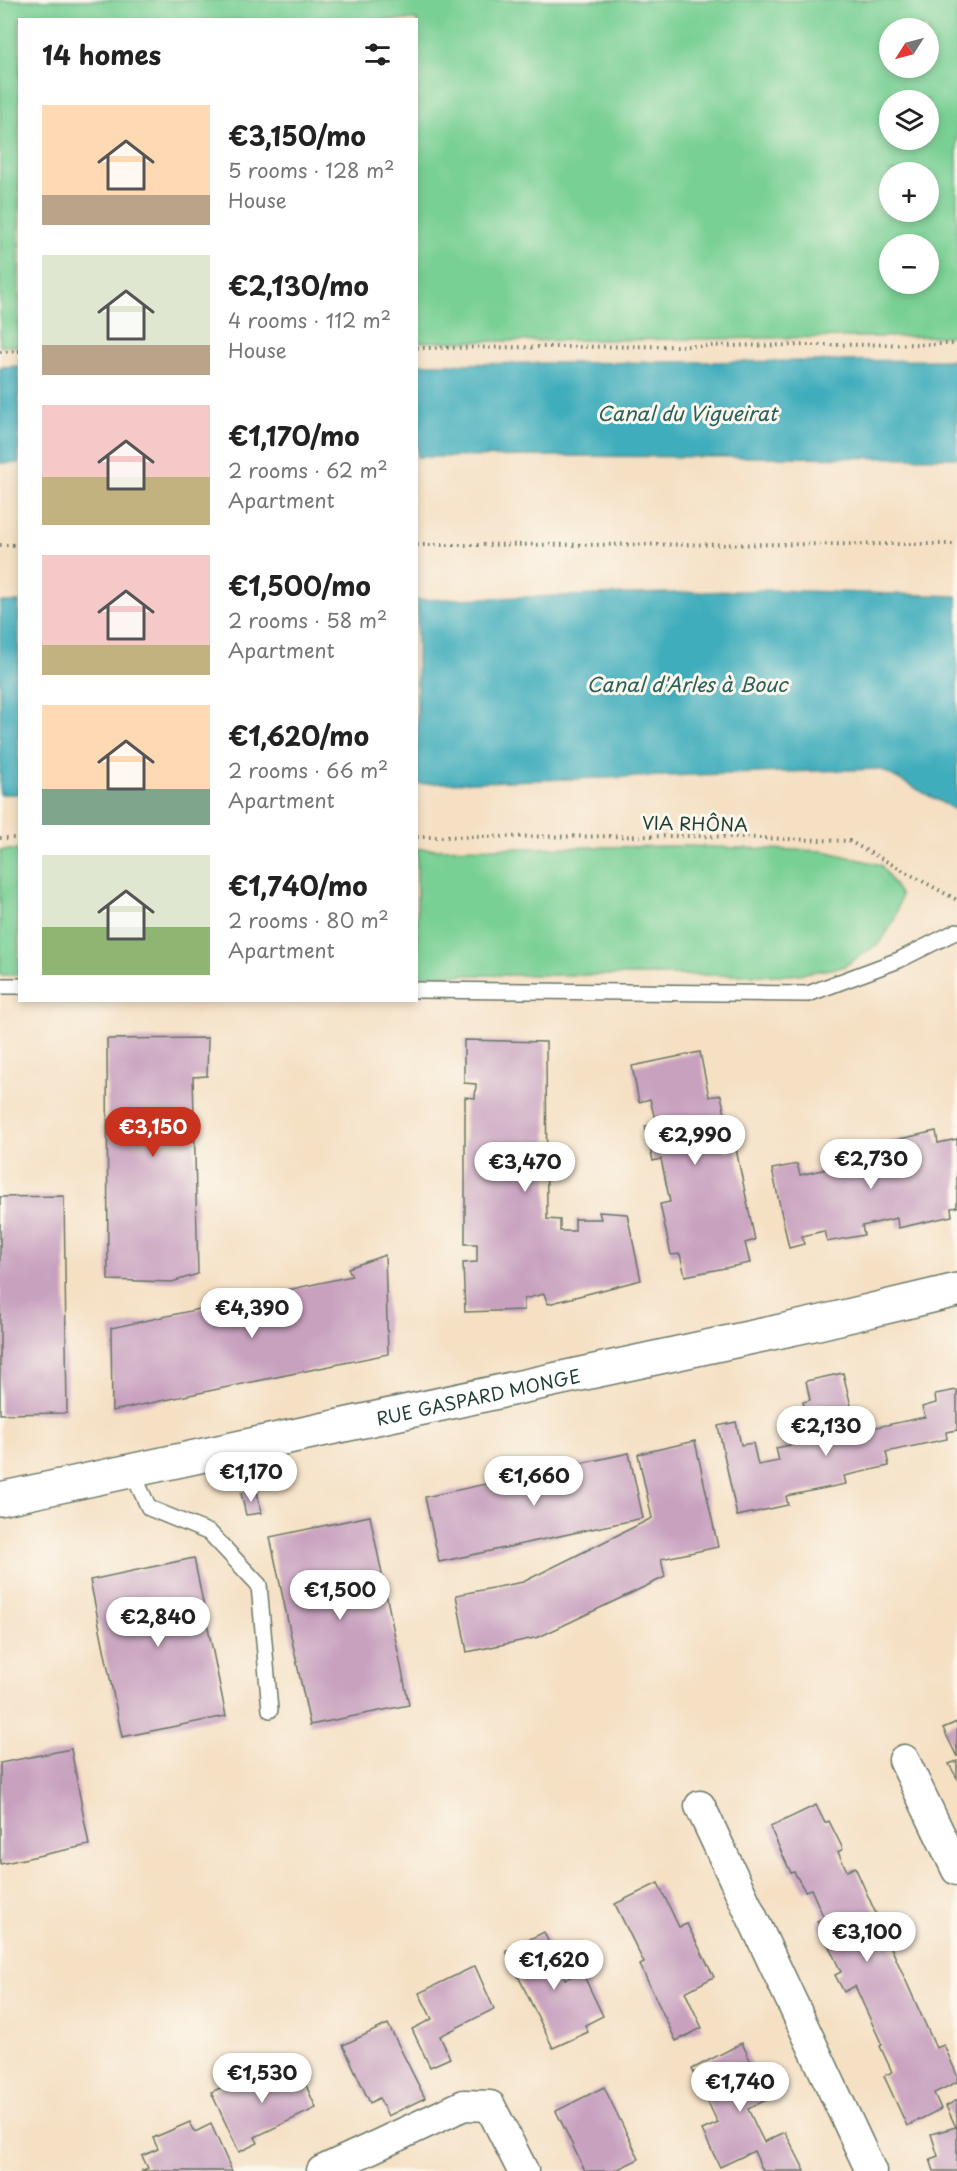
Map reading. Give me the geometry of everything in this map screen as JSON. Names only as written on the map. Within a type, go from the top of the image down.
[{"type":"street","name":"RUE GASPARD MONGE","points":[[0,1499],[783,1331],[957,1290]]},
{"type":"street","points":[[904,1760],[957,1870]]},
{"type":"street","points":[[700,1806],[871,2171]]},
{"type":"street","points":[[321,2171],[464,2105],[490,2106],[523,2171]]},
{"type":"lane","points":[[418,990],[808,994],[899,960],[957,931]]},
{"type":"lane","points":[[0,986],[18,986]]},
{"type":"lane","points":[[131,1470],[148,1508],[210,1533],[259,1585],[270,1710]]},
{"type":"path","points":[[418,348],[957,344]]},
{"type":"path","points":[[0,352],[18,351]]},
{"type":"path","points":[[418,545],[957,544]]},
{"type":"path","points":[[0,545],[18,545]]},
{"type":"path","name":"VIA RHÔNA","points":[[418,837],[700,836],[849,841],[957,900]]},
{"type":"path","points":[[0,838],[18,837]]},
{"type":"green space","points":[[0,0],[957,0],[957,336],[418,342],[418,18],[18,18],[18,346],[0,346]]},
{"type":"green space","points":[[685,846],[824,851],[881,865],[901,896],[895,918],[881,942],[843,967],[791,975],[418,975],[418,849]]},
{"type":"green space","points":[[0,850],[18,850],[18,975],[0,975]]},
{"type":"water","name":"Canal du Vigueirat","points":[[957,360],[957,458],[418,457],[418,364]]},
{"type":"water","points":[[18,366],[18,463],[0,463],[0,367]]},
{"type":"water","name":"Canal d'Arles à Bouc","points":[[772,590],[957,596],[957,811],[880,769],[418,784],[418,600]]},
{"type":"water","points":[[0,602],[18,602],[18,794],[0,794]]},
{"type":"building","points":[[208,1038],[207,1076],[193,1077],[198,1274],[172,1282],[108,1280],[107,1039]]},
{"type":"building","points":[[464,1040],[546,1042],[547,1219],[560,1220],[560,1231],[575,1231],[575,1219],[601,1219],[599,1212],[627,1214],[641,1280],[548,1304],[544,1294],[524,1299],[524,1310],[465,1312],[463,1263],[477,1262],[477,1244],[465,1244],[465,1097],[475,1098],[476,1084],[464,1083]]},
{"type":"building","points":[[700,1052],[709,1097],[721,1095],[728,1130],[719,1132],[724,1151],[736,1149],[755,1240],[745,1243],[750,1263],[685,1276],[680,1254],[671,1255],[660,1204],[670,1202],[661,1159],[653,1161],[645,1126],[656,1124],[650,1099],[639,1102],[632,1066]]},
{"type":"building","points":[[936,1131],[938,1143],[957,1139],[957,1207],[951,1208],[952,1216],[898,1228],[897,1218],[862,1226],[864,1235],[827,1242],[824,1231],[802,1236],[804,1244],[789,1248],[772,1169],[797,1164],[800,1175],[827,1169],[824,1159],[845,1155],[847,1163],[885,1155],[882,1143]]},
{"type":"building","points":[[64,1196],[67,1413],[0,1414],[0,1197]]},
{"type":"building","points":[[385,1255],[388,1354],[112,1411],[111,1328],[352,1276],[348,1268]]},
{"type":"building","points":[[843,1373],[851,1406],[806,1416],[803,1402],[810,1400],[806,1381]]},
{"type":"building","points":[[957,1390],[957,1430],[946,1432],[947,1439],[886,1452],[889,1466],[844,1476],[846,1484],[786,1496],[788,1505],[737,1516],[718,1426],[736,1422],[741,1445],[753,1443],[758,1465],[779,1461],[776,1448],[925,1417],[922,1407],[936,1403],[935,1394]]},
{"type":"building","points":[[695,1441],[718,1547],[661,1559],[665,1577],[539,1637],[467,1652],[456,1595],[523,1582],[652,1518],[638,1454]]},
{"type":"building","points":[[629,1453],[643,1518],[439,1562],[425,1497]]},
{"type":"building","points":[[257,1490],[261,1513],[246,1515],[241,1493]]},
{"type":"building","points":[[370,1516],[409,1705],[310,1725],[270,1537]]},
{"type":"building","points":[[194,1558],[226,1716],[122,1737],[90,1580]]},
{"type":"building","points":[[957,1722],[957,1757],[943,1728]]},
{"type":"building","points":[[71,1749],[89,1845],[0,1864],[0,1763]]},
{"type":"building","points":[[957,1761],[957,1778],[949,1764]]},
{"type":"building","points":[[816,1805],[825,1823],[829,1821],[843,1849],[838,1852],[847,1871],[855,1867],[936,2048],[944,2045],[957,2075],[957,2082],[934,2093],[941,2109],[907,2126],[884,2076],[892,2072],[880,2046],[882,2045],[855,1986],[844,1992],[835,1975],[841,1972],[817,1921],[824,1918],[811,1889],[805,1891],[794,1872],[791,1873],[770,1827]]},
{"type":"building","points":[[658,1883],[679,1927],[687,1924],[714,1977],[685,1992],[702,2028],[676,2041],[640,1965],[644,1963],[615,1904]]},
{"type":"building","points":[[544,1932],[565,1979],[582,1972],[603,2016],[585,2025],[588,2032],[553,2048],[506,1951]]},
{"type":"building","points":[[475,1966],[494,2009],[440,2036],[450,2058],[430,2067],[412,2029],[432,2019],[419,1993]]},
{"type":"building","points":[[388,2024],[425,2098],[388,2116],[379,2098],[370,2103],[343,2045]]},
{"type":"building","points":[[742,2043],[768,2099],[748,2109],[757,2128],[764,2142],[785,2132],[805,2171],[763,2171],[754,2151],[720,2167],[712,2151],[702,2130],[718,2123],[692,2069]]},
{"type":"building","points":[[297,2065],[316,2108],[255,2137],[258,2143],[239,2152],[211,2092],[265,2068],[270,2078]]},
{"type":"building","points":[[604,2087],[639,2159],[614,2171],[585,2171],[556,2111]]},
{"type":"building","points":[[957,2100],[957,2171],[934,2171],[930,2159],[938,2156],[931,2134],[956,2127],[946,2106]]},
{"type":"building","points":[[190,2122],[195,2132],[211,2124],[232,2171],[141,2171],[148,2168],[142,2156],[158,2149],[153,2138]]}]
